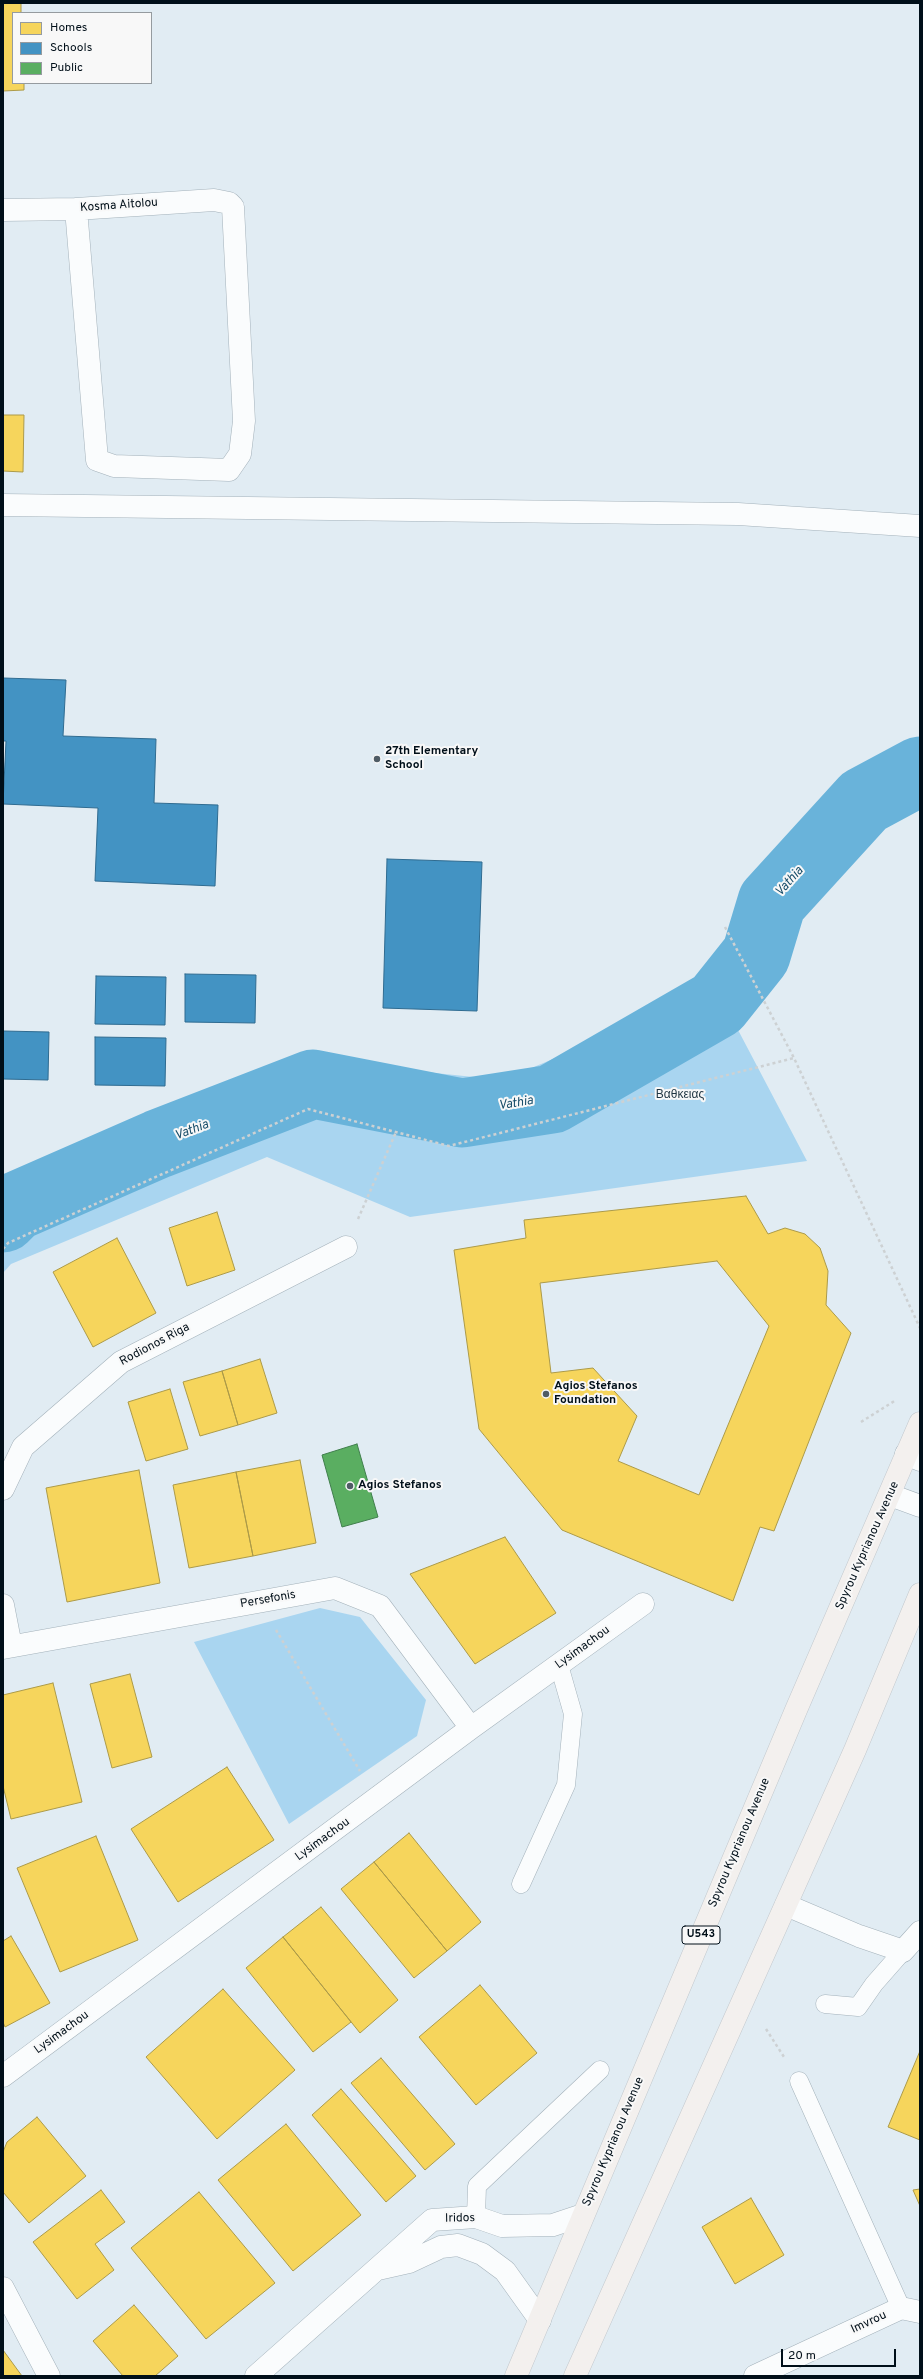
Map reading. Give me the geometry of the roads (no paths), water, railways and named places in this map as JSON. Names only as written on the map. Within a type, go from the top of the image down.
[{"type":"main road","name":"Spyrou Kyprianou Avenue","points":[[516,2376],[796,1710],[890,1495],[913,1457],[920,1423]]},
{"type":"main road","points":[[575,2376],[855,1750],[920,1594]]},
{"type":"street","name":"Kosma Aitolou","points":[[3,210],[76,209],[214,200],[229,203],[233,207],[244,421],[240,454],[229,470],[114,466],[98,460],[76,209]]},
{"type":"street","points":[[3,504],[738,514],[920,526]]},
{"type":"street","name":"Rodionos Riga","points":[[3,1489],[23,1447],[121,1362],[346,1247]]},
{"type":"street","points":[[890,1495],[920,1506]]},
{"type":"street","name":"Persefonis","points":[[7,1647],[335,1588],[380,1606],[472,1728]]},
{"type":"street","name":"Lysimachou","points":[[3,2076],[377,1800],[472,1728],[643,1604]]},
{"type":"street","points":[[3,1605],[7,1647]]},
{"type":"street","points":[[786,1905],[859,1936],[903,1951],[920,1932]]},
{"type":"street","name":"Iridos","points":[[256,2376],[432,2220],[476,2217],[502,2226],[553,2225],[583,2215]]},
{"type":"street","name":"Iridos","points":[[377,2269],[409,2262],[441,2246],[458,2245],[482,2254],[504,2271],[540,2320]]},
{"type":"street","points":[[3,2288],[49,2376]]},
{"type":"street","name":"Imvrou","points":[[754,2376],[910,2310]]},
{"type":"lane","points":[[521,1884],[566,1785],[573,1714],[559,1665]]},
{"type":"lane","points":[[825,2004],[858,2006],[874,1984],[903,1951]]},
{"type":"lane","points":[[476,2217],[477,2186],[600,2070]]},
{"type":"lane","points":[[799,2081],[910,2310]]},
{"type":"waterway","name":"Vathia","points":[[3,1218],[14,1207],[158,1144],[313,1084],[462,1113],[552,1099],[717,1004],[756,955],[772,902],[864,801],[920,771]]},
{"type":"place","name":"27th Elementary School","points":[[377,759]]},
{"type":"place","name":"Agios Stefanos Foundation","points":[[546,1394]]},
{"type":"place","name":"Agios Stefanos","points":[[350,1486]]},
{"type":"park label","name":"Βαθκειας","points":[[680,1096]]}]
